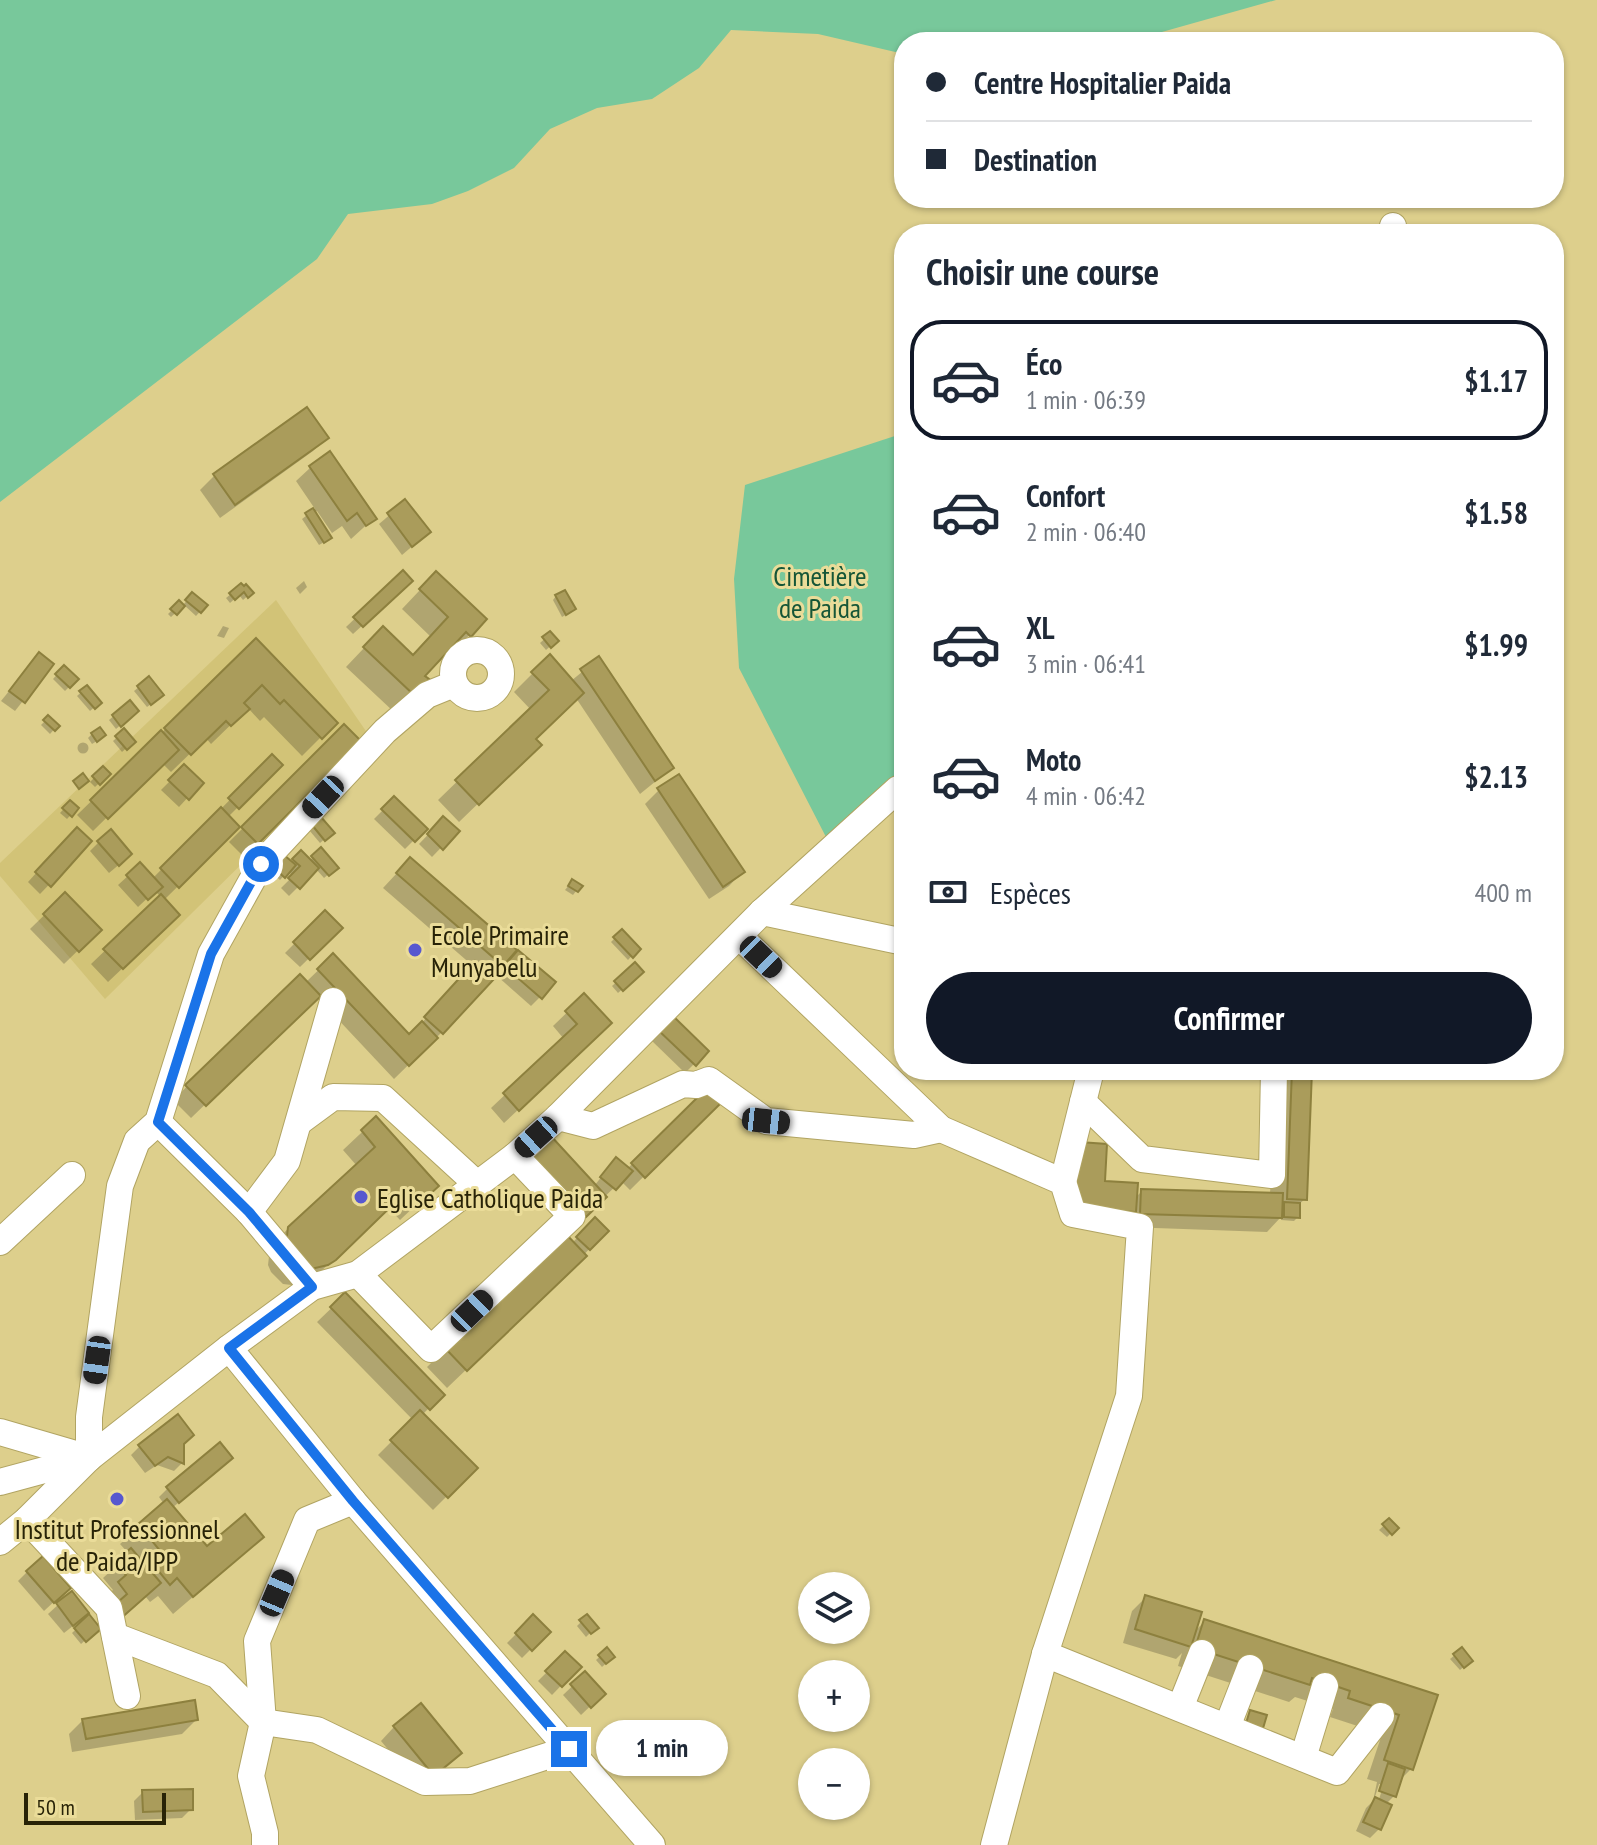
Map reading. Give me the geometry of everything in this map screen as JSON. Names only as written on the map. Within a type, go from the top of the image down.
[{"type":"street","points":[[89,1458],[89,1417],[120,1186],[137,1141],[158,1122],[211,954],[261,864],[385,731],[427,695],[454,684]]},
{"type":"street","points":[[0,1542],[27,1520],[89,1458],[229,1348],[312,1287],[358,1274],[515,1156],[558,1117],[762,912],[894,793]]},
{"type":"street","points":[[762,912],[894,940]]},
{"type":"street","points":[[739,936],[941,1129],[1063,1182]]},
{"type":"street","points":[[249,1212],[287,1161],[333,1001]]},
{"type":"street","points":[[558,1117],[593,1126],[683,1084],[696,1085],[709,1080],[766,1121],[914,1135],[941,1129]]},
{"type":"street","points":[[994,1845],[1045,1654],[1129,1396],[1140,1227],[1073,1214],[1063,1182],[1088,1080]]},
{"type":"street","points":[[1083,1102],[1142,1159],[1272,1175],[1274,1080]]},
{"type":"street","points":[[299,1122],[333,1097],[383,1098],[478,1185]]},
{"type":"street","points":[[158,1122],[249,1212],[312,1287]]},
{"type":"street","points":[[358,1274],[431,1349],[572,1216],[515,1156]]},
{"type":"street","points":[[0,1242],[72,1175]]},
{"type":"street","points":[[229,1348],[353,1501],[652,1845]]},
{"type":"street","points":[[0,1432],[89,1458]]},
{"type":"street","points":[[0,1482],[89,1458]]},
{"type":"street","points":[[265,1845],[251,1776],[263,1722],[257,1641],[307,1520],[353,1501]]},
{"type":"street","points":[[27,1520],[109,1608],[127,1696]]},
{"type":"street","points":[[115,1636],[217,1675],[263,1722],[317,1730],[425,1782],[470,1781],[569,1749]]},
{"type":"street","points":[[1180,1708],[1202,1653]]},
{"type":"street","points":[[1045,1654],[1337,1772],[1381,1716]]},
{"type":"street","points":[[1227,1727],[1250,1668]]},
{"type":"street","points":[[1303,1758],[1325,1686]]},
{"type":"shaded area","points":[[276,600],[370,737],[105,999],[0,876],[0,863]]},
{"type":"green space","points":[[0,0],[1276,0],[1162,32],[894,32],[894,52],[818,34],[731,30],[699,68],[652,99],[597,108],[550,129],[514,168],[468,191],[432,204],[348,214],[317,259],[0,502]]},
{"type":"green space","name":"Cimetière de Paida","points":[[894,436],[894,786],[879,791],[826,837],[739,668],[734,579],[745,485]]},
{"type":"building","points":[[307,407],[329,438],[235,505],[213,474]]},
{"type":"building","points":[[330,451],[377,519],[366,526],[357,513],[347,521],[309,466]]},
{"type":"building","points":[[405,499],[431,532],[412,547],[387,513]]},
{"type":"building","points":[[313,508],[332,538],[324,543],[305,513]]},
{"type":"building","points":[[403,570],[413,581],[363,627],[353,617]]},
{"type":"building","points":[[436,571],[487,619],[471,637],[466,632],[425,676],[429,679],[414,695],[363,647],[383,626],[413,655],[448,617],[419,589]]},
{"type":"building","points":[[241,583],[254,593],[248,598],[244,592],[235,600],[229,593]]},
{"type":"building","points":[[565,590],[576,609],[566,615],[555,595]]},
{"type":"building","points":[[192,592],[208,605],[201,613],[185,600]]},
{"type":"building","points":[[179,600],[185,606],[177,615],[170,609]]},
{"type":"building","points":[[550,631],[559,641],[551,648],[542,637]]},
{"type":"building","points":[[256,638],[338,723],[322,739],[284,700],[280,704],[262,685],[244,703],[250,709],[231,726],[226,721],[191,755],[164,728]]},
{"type":"building","points":[[39,652],[54,664],[25,703],[9,691]]},
{"type":"building","points":[[550,654],[584,693],[536,739],[542,745],[479,805],[455,780],[549,690],[531,672]]},
{"type":"building","points":[[599,656],[674,768],[655,781],[580,669]]},
{"type":"building","points":[[64,665],[79,679],[70,688],[55,674]]},
{"type":"building","points":[[149,676],[164,695],[151,705],[137,686]]},
{"type":"building","points":[[87,685],[102,703],[95,709],[79,691]]},
{"type":"building","points":[[130,700],[139,711],[121,727],[112,715]]},
{"type":"building","points":[[48,715],[60,726],[55,731],[43,720]]},
{"type":"building","points":[[344,724],[361,741],[258,844],[241,827]]},
{"type":"building","points":[[100,727],[106,735],[97,742],[91,733]]},
{"type":"building","points":[[124,728],[136,742],[127,750],[115,736]]},
{"type":"building","points":[[161,730],[179,750],[108,819],[90,800]]},
{"type":"building","points":[[272,754],[283,765],[239,809],[228,798]]},
{"type":"building","points":[[184,764],[204,783],[189,800],[168,780]]},
{"type":"building","points":[[103,766],[111,774],[100,785],[92,776]]},
{"type":"building","points":[[83,773],[89,781],[79,789],[73,781]]},
{"type":"building","points":[[679,774],[745,872],[723,887],[657,788]]},
{"type":"building","points":[[394,796],[428,829],[415,842],[381,809]]},
{"type":"building","points":[[70,800],[79,808],[72,817],[62,808]]},
{"type":"building","points":[[221,807],[240,827],[179,888],[160,868]]},
{"type":"building","points":[[443,816],[460,831],[443,850],[427,834]]},
{"type":"building","points":[[321,817],[335,833],[325,841],[312,825]]},
{"type":"building","points":[[77,827],[92,841],[51,887],[35,872]]},
{"type":"building","points":[[111,829],[132,854],[119,866],[97,841]]},
{"type":"building","points":[[321,847],[339,868],[329,876],[311,856]]},
{"type":"building","points":[[301,850],[319,868],[300,889],[288,878],[300,866],[292,859]]},
{"type":"building","points":[[284,855],[296,865],[285,878],[273,867]]},
{"type":"building","points":[[410,857],[517,950],[503,966],[396,873]]},
{"type":"building","points":[[140,862],[163,887],[148,900],[126,875]]},
{"type":"building","points":[[572,879],[583,886],[578,892],[568,886]]},
{"type":"building","points":[[65,892],[102,930],[79,952],[43,914]]},
{"type":"building","points":[[161,894],[180,915],[123,969],[103,949]]},
{"type":"building","points":[[325,910],[343,928],[310,960],[293,942]]},
{"type":"building","points":[[622,929],[641,949],[633,958],[613,937]]},
{"type":"building","points":[[518,950],[556,982],[542,999],[504,966]]},
{"type":"building","points":[[333,953],[409,1034],[422,1021],[438,1038],[409,1066],[317,969]]},
{"type":"building","points":[[475,961],[494,979],[443,1034],[424,1017]]},
{"type":"building","points":[[635,962],[644,972],[623,991],[614,981]]},
{"type":"building","points":[[300,974],[321,996],[206,1106],[185,1085]]},
{"type":"building","points":[[584,993],[612,1023],[519,1111],[503,1093],[577,1024],[565,1011]]},
{"type":"building","points":[[672,1015],[709,1051],[696,1066],[658,1030]]},
{"type":"building","points":[[1292,1080],[1312,1080],[1307,1200],[1287,1199]]},
{"type":"building","points":[[708,1087],[722,1102],[645,1178],[631,1163]]},
{"type":"building","name":"Eglise Catholique Paida","points":[[376,1116],[439,1186],[420,1203],[408,1190],[336,1260],[311,1269],[286,1245],[288,1227],[375,1147],[361,1130]]},
{"type":"building","points":[[550,1135],[607,1197],[586,1217],[528,1155]]},
{"type":"building","points":[[1079,1142],[1107,1144],[1105,1181],[1138,1183],[1136,1212],[1075,1208]]},
{"type":"building","points":[[616,1157],[633,1171],[616,1190],[600,1177]]},
{"type":"building","points":[[1141,1189],[1283,1193],[1282,1218],[1140,1214]]},
{"type":"building","points":[[1284,1202],[1300,1203],[1300,1218],[1284,1217]]},
{"type":"building","points":[[595,1217],[609,1231],[590,1250],[576,1237]]},
{"type":"building","points":[[564,1232],[587,1256],[467,1371],[444,1347]]},
{"type":"building","points":[[345,1292],[445,1395],[430,1410],[330,1307]]},
{"type":"building","points":[[420,1410],[478,1468],[448,1498],[390,1440]]},
{"type":"building","points":[[178,1414],[194,1435],[184,1444],[184,1464],[168,1457],[155,1466],[138,1445]]},
{"type":"building","points":[[220,1442],[233,1458],[179,1503],[166,1487]]},
{"type":"building","points":[[167,1499],[207,1546],[245,1514],[264,1537],[193,1597],[177,1578],[170,1585],[151,1562],[162,1553],[138,1524]]},
{"type":"building","points":[[1389,1518],[1399,1528],[1392,1535],[1382,1524]]},
{"type":"building","points":[[131,1548],[161,1583],[119,1620],[110,1609],[127,1594],[118,1582],[126,1575],[115,1562]]},
{"type":"building","points":[[43,1556],[71,1588],[54,1603],[26,1571]]},
{"type":"building","points":[[72,1591],[89,1613],[73,1626],[56,1603]]},
{"type":"building","points":[[1145,1595],[1202,1612],[1191,1647],[1135,1629]]},
{"type":"building","points":[[89,1614],[101,1629],[86,1642],[74,1628]]},
{"type":"building","points":[[533,1614],[551,1632],[532,1651],[515,1633]]},
{"type":"building","points":[[587,1614],[599,1628],[591,1634],[579,1620]]},
{"type":"building","points":[[1204,1619],[1438,1695],[1413,1770],[1384,1760],[1399,1715],[1348,1698],[1350,1691],[1312,1678],[1310,1685],[1195,1648]]},
{"type":"building","points":[[607,1647],[615,1657],[606,1664],[598,1655]]},
{"type":"building","points":[[1462,1647],[1473,1661],[1464,1668],[1453,1654]]},
{"type":"building","points":[[565,1651],[582,1667],[562,1687],[545,1671]]},
{"type":"building","points":[[585,1671],[606,1694],[591,1708],[570,1684]]},
{"type":"building","points":[[195,1700],[198,1720],[86,1739],[82,1719]]},
{"type":"building","points":[[421,1703],[462,1753],[434,1776],[393,1726]]},
{"type":"building","points":[[1250,1710],[1267,1715],[1261,1735],[1244,1730]]},
{"type":"building","points":[[1388,1763],[1405,1769],[1396,1797],[1379,1791]]},
{"type":"building","points":[[193,1789],[193,1810],[143,1812],[142,1790]]},
{"type":"building","points":[[1375,1797],[1392,1805],[1381,1830],[1363,1822]]},
{"type":"place","name":"Ecole Primaire Munyabelu","points":[[415,950]]},
{"type":"place","name":"Eglise Catholique Paida","points":[[361,1197]]},
{"type":"place","name":"Institut Professionnel de Paida/IPP","points":[[117,1499]]},
{"type":"route","points":[[261,864],[211,954],[158,1122],[249,1212],[312,1287],[229,1348],[353,1501],[569,1749]]}]
